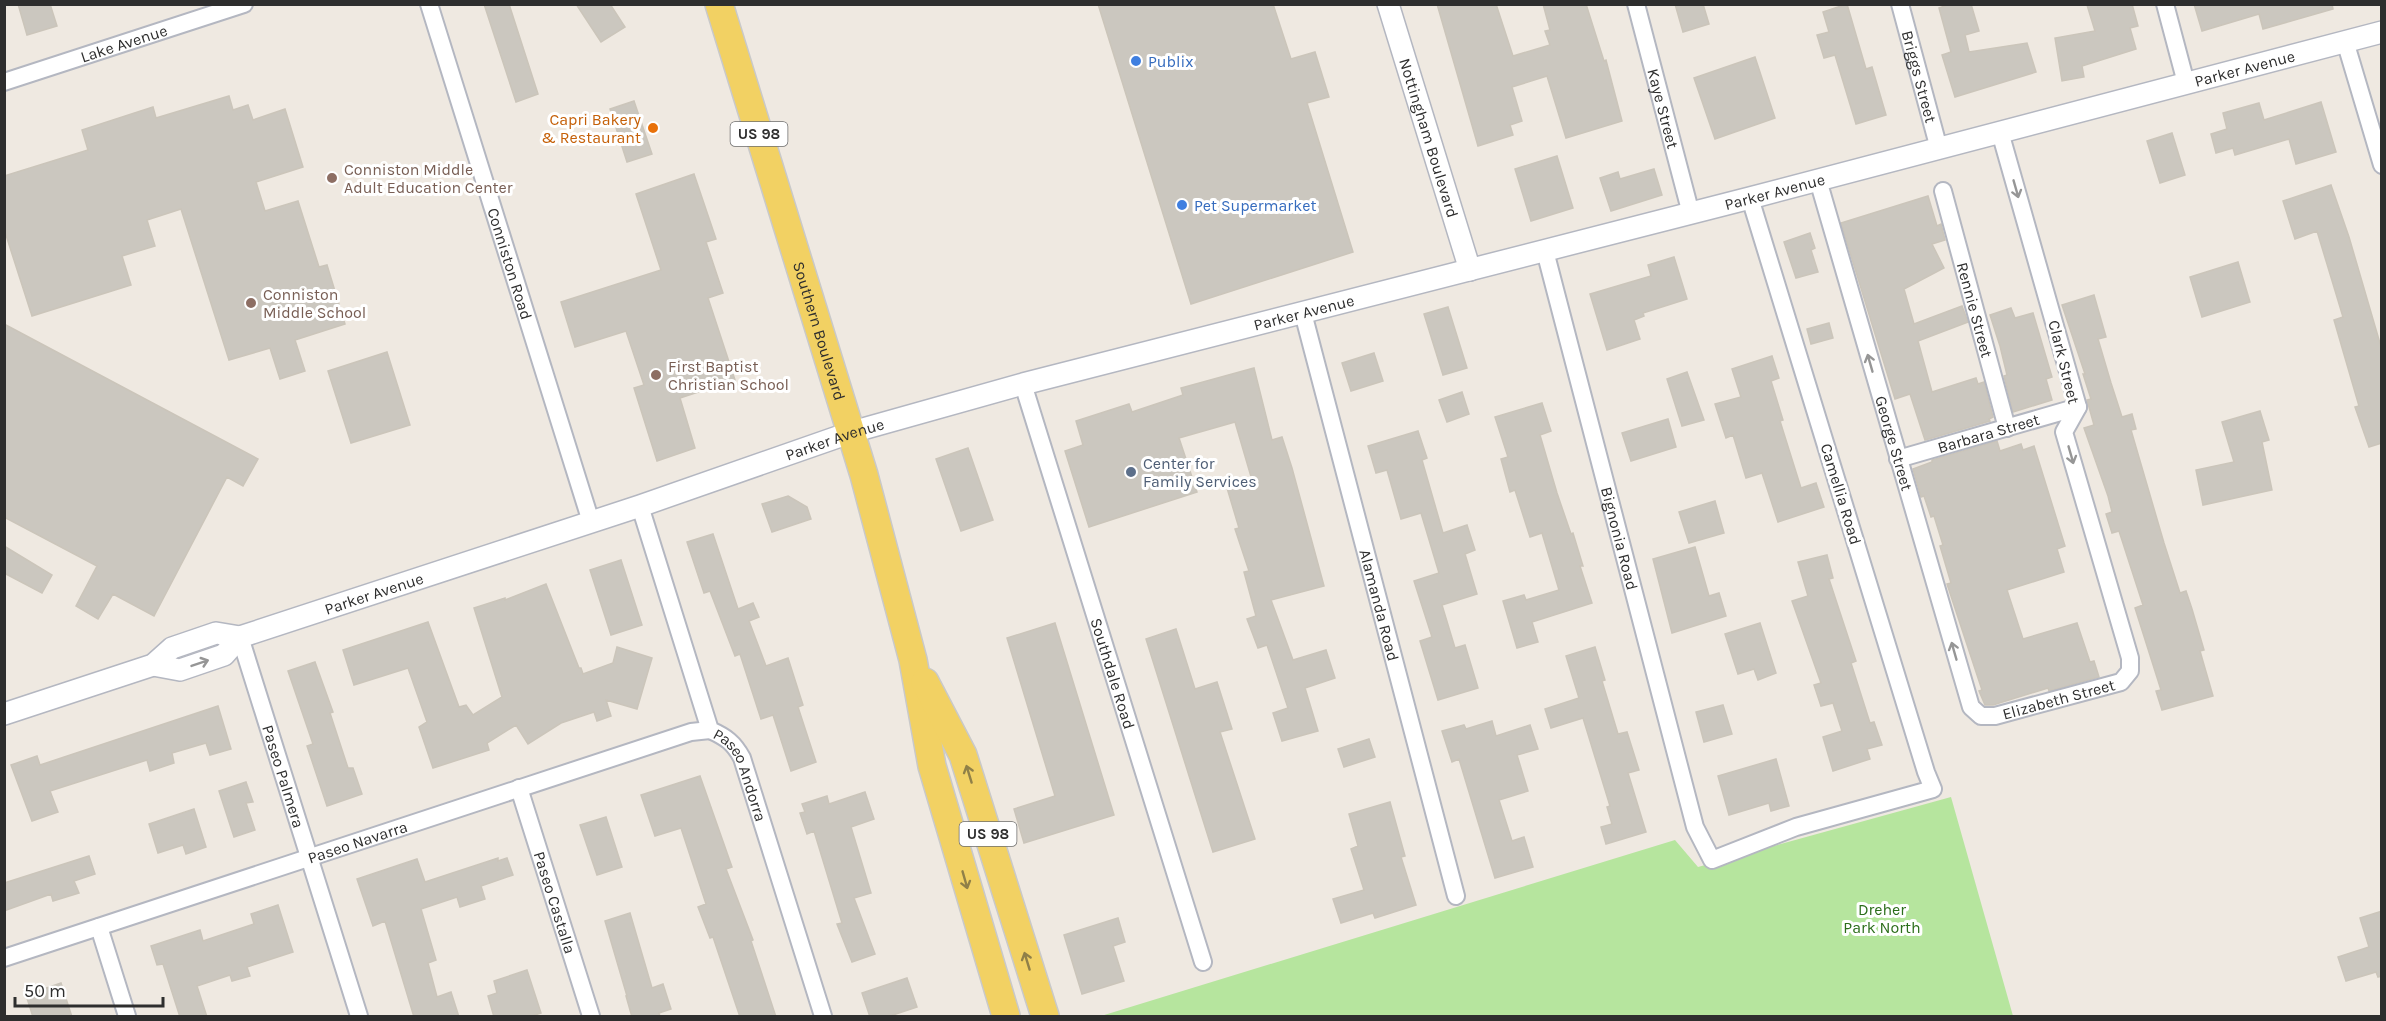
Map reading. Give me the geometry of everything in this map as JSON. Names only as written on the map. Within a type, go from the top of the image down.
[{"type":"main road","name":"Southern Boulevard","points":[[719,4],[852,432],[913,660],[932,766],[1006,1017]]},
{"type":"main road","name":"Southern Boulevard","points":[[913,660],[963,755],[1045,1017]]},
{"type":"street","name":"Lake Avenue","points":[[4,82],[244,4]]},
{"type":"street","name":"Conniston Road","points":[[429,4],[591,522]]},
{"type":"street","name":"Nottingham Boulevard","points":[[1388,4],[1470,270]]},
{"type":"street","name":"Kaye Street","points":[[1636,4],[1691,214]]},
{"type":"street","name":"Briggs Street","points":[[1900,4],[1939,149]]},
{"type":"street","points":[[2165,4],[2186,83]]},
{"type":"street","name":"Parker Avenue","points":[[4,714],[153,665],[172,648],[216,633],[240,637],[640,506],[852,432],[1023,384],[1691,214],[2382,32]]},
{"type":"street","points":[[2345,41],[2382,165]]},
{"type":"street","name":"Clark Street","points":[[2000,132],[2078,407],[2064,432],[2130,658]]},
{"type":"street","name":"George Street","points":[[1818,180],[1971,707]]},
{"type":"street","name":"Rennie Street","points":[[1943,191],[2007,428]]},
{"type":"street","name":"Camellia Road","points":[[1750,198],[1933,789]]},
{"type":"street","name":"Bignonia Road","points":[[1545,251],[1695,826],[1712,860],[1796,827],[1933,789]]},
{"type":"street","name":"Alamanda Road","points":[[1303,313],[1456,896]]},
{"type":"street","name":"Southdale Road","points":[[1023,384],[1203,962]]},
{"type":"street","name":"Barbara Street","points":[[1898,459],[2078,407]]},
{"type":"street","name":"Paseo Andorra","points":[[640,506],[710,730],[726,737],[736,746],[742,758],[823,1017]]},
{"type":"street","name":"Paseo Palmera","points":[[240,637],[359,1017]]},
{"type":"street","name":"Elizabeth Street","points":[[1971,707],[1981,716],[1995,717],[2121,682],[2130,671],[2130,658]]},
{"type":"street","name":"Paseo Navarra","points":[[4,958],[691,732],[710,730]]},
{"type":"street","name":"Paseo Castalla","points":[[519,788],[591,1017]]},
{"type":"street","points":[[99,927],[127,1017]]},
{"type":"green space","name":"Dreher Park North","points":[[1951,797],[2013,1016],[1101,1016],[1675,840],[1698,867]]},
{"type":"building","points":[[18,4],[50,4],[57,26],[27,35]]},
{"type":"building","points":[[484,4],[509,4],[538,94],[516,102]]},
{"type":"building","points":[[576,4],[610,4],[625,27],[601,42]]},
{"type":"building","points":[[1098,4],[1273,4],[1291,59],[1315,52],[1329,97],[1307,103],[1353,252],[1191,304]]},
{"type":"building","points":[[1437,4],[1496,4],[1513,56],[1550,45],[1545,31],[1550,30],[1543,4],[1586,4],[1604,61],[1606,60],[1622,121],[1566,138],[1547,76],[1512,87],[1522,121],[1510,125],[1513,135],[1478,146]]},
{"type":"building","points":[[1675,4],[1703,4],[1709,24],[1683,32]]},
{"type":"building","points":[[1847,4],[1866,69],[1872,67],[1886,115],[1856,124],[1835,55],[1824,58],[1817,35],[1829,32],[1823,12]]},
{"type":"building","points":[[1950,4],[1971,4],[1979,31],[1965,35],[1969,52],[2027,43],[2036,72],[1955,97],[1942,55],[1951,52],[1939,8]]},
{"type":"building","points":[[2132,4],[2138,26],[2130,28],[2136,49],[2082,66],[2084,77],[2062,81],[2055,38],[2095,31],[2087,5]]},
{"type":"building","points":[[2194,4],[2332,4],[2333,9],[2263,29],[2259,14],[2202,31]]},
{"type":"building","points":[[1755,57],[1775,118],[1715,139],[1694,78]]},
{"type":"building","points":[[229,96],[233,110],[248,105],[253,120],[285,109],[303,167],[256,182],[265,211],[298,201],[319,267],[327,265],[345,324],[295,340],[305,371],[280,379],[270,348],[229,360],[181,209],[147,220],[155,246],[122,256],[131,285],[32,316],[4,229],[4,176],[88,150],[82,130],[153,107],[156,118]]},
{"type":"building","points":[[634,101],[652,154],[627,162],[610,109]]},
{"type":"building","points":[[2321,102],[2336,152],[2296,164],[2289,139],[2235,155],[2233,148],[2216,153],[2211,134],[2227,129],[2223,113],[2259,103],[2264,120]]},
{"type":"building","points":[[2172,133],[2185,175],[2160,183],[2147,141]]},
{"type":"building","points":[[1557,156],[1573,208],[1531,221],[1515,169]]},
{"type":"building","points":[[1654,169],[1662,195],[1611,211],[1600,178],[1618,172],[1620,179]]},
{"type":"building","points":[[694,174],[716,239],[706,242],[723,293],[708,298],[735,380],[680,398],[695,448],[657,461],[634,388],[644,385],[626,331],[575,347],[561,302],[661,270],[636,194]]},
{"type":"building","points":[[2331,185],[2349,237],[2382,350],[2382,443],[2369,447],[2355,407],[2359,406],[2334,320],[2343,317],[2317,231],[2295,239],[2283,201]]},
{"type":"building","points":[[1928,196],[1937,226],[1941,224],[1945,240],[1932,244],[1944,268],[1904,289],[1914,324],[1962,306],[1968,322],[1918,341],[1932,392],[1976,378],[1978,384],[1984,382],[1993,417],[1989,419],[1990,421],[1925,440],[1910,394],[1895,399],[1841,223]]},
{"type":"building","points":[[1810,233],[1815,248],[1811,250],[1818,272],[1796,278],[1784,242]]},
{"type":"building","points":[[1674,257],[1687,299],[1643,313],[1644,316],[1634,320],[1640,339],[1607,350],[1590,294],[1651,276],[1648,265]]},
{"type":"building","points":[[2238,262],[2250,302],[2202,317],[2190,277]]},
{"type":"building","points":[[2094,295],[2106,337],[2098,339],[2111,383],[2122,417],[2132,414],[2136,429],[2131,430],[2180,593],[2186,591],[2192,609],[2204,650],[2200,651],[2213,696],[2162,710],[2156,691],[2161,690],[2135,608],[2143,605],[2119,531],[2112,533],[2106,514],[2112,512],[2108,496],[2084,428],[2094,425],[2087,400],[2091,399],[2062,305]]},
{"type":"building","points":[[1448,307],[1467,368],[1443,375],[1424,314]]},
{"type":"building","points":[[2011,308],[2015,318],[2033,313],[2052,377],[2046,379],[2052,400],[2013,412],[2004,376],[2007,375],[1990,315]]},
{"type":"building","points":[[1829,323],[1833,338],[1811,344],[1807,329]]},
{"type":"building","points":[[4,324],[258,459],[243,486],[227,477],[154,616],[113,594],[98,619],[76,606],[97,566],[4,517]]},
{"type":"building","points":[[387,352],[410,425],[351,443],[328,371]]},
{"type":"building","points":[[1374,353],[1383,381],[1351,391],[1342,363]]},
{"type":"building","points":[[1772,356],[1779,378],[1771,381],[1783,420],[1780,421],[1801,488],[1816,483],[1824,507],[1778,522],[1762,473],[1746,478],[1733,435],[1726,438],[1715,404],[1741,397],[1732,369]]},
{"type":"building","points":[[1254,368],[1272,440],[1282,437],[1292,468],[1324,586],[1271,600],[1293,660],[1326,650],[1335,678],[1305,688],[1318,731],[1282,741],[1273,713],[1288,708],[1267,645],[1258,648],[1247,619],[1256,616],[1244,572],[1249,571],[1235,529],[1239,528],[1227,488],[1252,480],[1235,422],[1179,438],[1197,492],[1089,527],[1065,451],[1083,445],[1076,421],[1129,404],[1132,412],[1183,395],[1181,388]]},
{"type":"building","points":[[1687,372],[1704,420],[1682,426],[1667,379]]},
{"type":"building","points":[[1462,392],[1469,414],[1447,422],[1439,400]]},
{"type":"building","points":[[1542,403],[1551,431],[1540,435],[1557,493],[1571,534],[1573,533],[1583,566],[1580,566],[1592,603],[1532,622],[1538,642],[1517,648],[1503,601],[1524,595],[1526,600],[1559,590],[1542,533],[1530,537],[1515,490],[1510,492],[1501,459],[1508,457],[1495,417]]},
{"type":"building","points":[[2260,411],[2269,440],[2262,442],[2272,490],[2203,505],[2196,470],[2234,462],[2222,422]]},
{"type":"building","points":[[1668,419],[1676,447],[1631,461],[1622,433]]},
{"type":"building","points":[[1418,431],[1427,458],[1422,460],[1443,533],[1467,525],[1475,550],[1465,554],[1477,594],[1442,605],[1455,648],[1465,645],[1478,688],[1438,700],[1420,641],[1432,637],[1414,581],[1439,573],[1421,513],[1401,519],[1387,470],[1376,473],[1368,446]]},
{"type":"building","points":[[1997,441],[2000,451],[2021,444],[2023,450],[2034,446],[2065,546],[2057,549],[2064,572],[2007,590],[2023,639],[2077,623],[2090,662],[2094,661],[2099,677],[2049,691],[2048,688],[1993,705],[1985,705],[1947,584],[1951,583],[1940,546],[1943,545],[1934,516],[1931,517],[1924,496],[1921,497],[1913,469],[1932,462],[1932,460]]},
{"type":"building","points":[[968,448],[993,520],[961,531],[936,459]]},
{"type":"building","points":[[788,496],[807,507],[811,519],[772,532],[762,504]]},
{"type":"building","points":[[1715,501],[1724,533],[1689,543],[1679,512]]},
{"type":"building","points":[[713,534],[738,609],[753,603],[759,617],[749,621],[766,666],[788,658],[803,705],[798,707],[816,762],[791,771],[773,715],[761,719],[740,654],[735,656],[710,591],[704,593],[687,542]]},
{"type":"building","points":[[4,546],[52,575],[42,593],[4,573]]},
{"type":"building","points":[[1695,547],[1709,596],[1719,593],[1726,616],[1672,633],[1653,559]]},
{"type":"building","points":[[1827,555],[1833,578],[1829,579],[1856,661],[1851,663],[1870,723],[1874,722],[1882,745],[1867,749],[1870,759],[1833,771],[1823,737],[1842,731],[1833,703],[1821,706],[1814,685],[1821,683],[1792,601],[1808,596],[1798,562]]},
{"type":"building","points":[[621,560],[642,625],[611,635],[590,570]]},
{"type":"building","points":[[546,584],[583,674],[613,663],[617,647],[652,658],[637,709],[606,700],[611,716],[597,721],[594,712],[561,723],[528,744],[516,725],[487,743],[489,750],[433,768],[419,727],[427,722],[408,668],[354,685],[343,650],[428,622],[459,707],[466,705],[473,715],[502,697],[474,608],[505,598],[505,600]]},
{"type":"building","points":[[1055,623],[1114,815],[1024,843],[1014,809],[1055,796],[1007,638]]},
{"type":"building","points":[[1760,623],[1776,673],[1758,680],[1754,669],[1738,674],[1725,634]]},
{"type":"building","points":[[1176,629],[1195,689],[1217,682],[1232,729],[1220,732],[1255,839],[1213,852],[1146,639]]},
{"type":"building","points":[[1595,647],[1605,680],[1602,681],[1618,734],[1627,732],[1639,770],[1628,773],[1646,832],[1606,844],[1601,827],[1612,824],[1607,807],[1610,806],[1583,718],[1551,728],[1545,709],[1579,698],[1566,656]]},
{"type":"building","points":[[315,662],[333,712],[330,713],[348,768],[353,768],[362,794],[327,806],[307,746],[313,744],[288,671]]},
{"type":"building","points":[[1723,705],[1732,734],[1704,742],[1696,712]]},
{"type":"building","points":[[218,706],[231,749],[210,755],[206,743],[172,753],[174,763],[150,771],[147,760],[50,791],[58,812],[32,821],[11,765],[37,756],[40,765]]},
{"type":"building","points":[[1492,721],[1496,736],[1530,725],[1538,749],[1517,755],[1528,791],[1499,800],[1512,841],[1524,837],[1533,867],[1495,878],[1459,759],[1452,762],[1442,731],[1464,725],[1466,729]]},
{"type":"building","points":[[1369,739],[1375,757],[1344,767],[1338,749]]},
{"type":"building","points":[[1776,759],[1789,806],[1771,811],[1769,803],[1729,815],[1718,776]]},
{"type":"building","points":[[700,776],[732,867],[726,869],[753,940],[751,941],[776,1017],[740,1017],[713,937],[710,938],[698,907],[706,904],[681,828],[655,836],[641,795]]},
{"type":"building","points":[[246,782],[253,802],[246,803],[255,830],[234,837],[219,791]]},
{"type":"building","points":[[865,792],[874,819],[851,827],[871,893],[854,898],[875,954],[852,962],[837,924],[842,923],[814,831],[807,834],[800,813],[805,812],[802,804],[827,796],[829,804]]},
{"type":"building","points":[[1390,802],[1405,856],[1401,857],[1416,905],[1375,918],[1373,913],[1341,923],[1333,899],[1364,890],[1351,849],[1358,846],[1349,814]]},
{"type":"building","points":[[194,809],[206,847],[186,854],[183,845],[158,853],[149,824]]},
{"type":"building","points":[[606,817],[622,867],[597,875],[580,825]]},
{"type":"building","points":[[89,856],[95,874],[74,881],[79,893],[53,901],[51,894],[4,911],[4,883]]},
{"type":"building","points":[[498,858],[498,861],[507,858],[513,875],[481,886],[485,899],[460,907],[457,897],[421,909],[436,960],[428,963],[437,997],[451,992],[459,1017],[414,1017],[385,921],[373,926],[357,879],[417,859],[425,882]]},
{"type":"building","points":[[278,905],[293,952],[247,967],[250,976],[232,981],[230,975],[197,986],[207,1017],[180,1017],[163,964],[157,965],[151,946],[200,930],[203,941],[254,924],[251,914]]},
{"type":"building","points":[[2382,911],[2382,976],[2378,977],[2376,972],[2346,981],[2338,957],[2369,947],[2360,918]]},
{"type":"building","points":[[630,913],[652,988],[663,984],[671,1009],[659,1013],[660,1017],[632,1017],[605,921]]},
{"type":"building","points":[[1118,918],[1125,942],[1113,946],[1124,981],[1082,994],[1064,935]]},
{"type":"building","points":[[527,970],[541,1013],[529,1017],[494,1017],[488,996],[497,993],[494,981]]},
{"type":"building","points":[[907,978],[917,1007],[887,1017],[870,1017],[862,993]]},
{"type":"building","points":[[61,983],[72,1017],[33,1017],[26,995]]},
{"type":"place","name":"Publix","points":[[1136,61]]},
{"type":"place","name":"Capri Bakery & Restaurant","points":[[653,128]]},
{"type":"place","name":"Conniston Middle Adult Education Center","points":[[332,178]]},
{"type":"place","name":"Pet Supermarket","points":[[1182,205]]},
{"type":"place","name":"Conniston Middle School","points":[[251,303]]},
{"type":"place","name":"First Baptist Christian School","points":[[656,375]]},
{"type":"place","name":"Center for Family Services","points":[[1131,472]]}]
